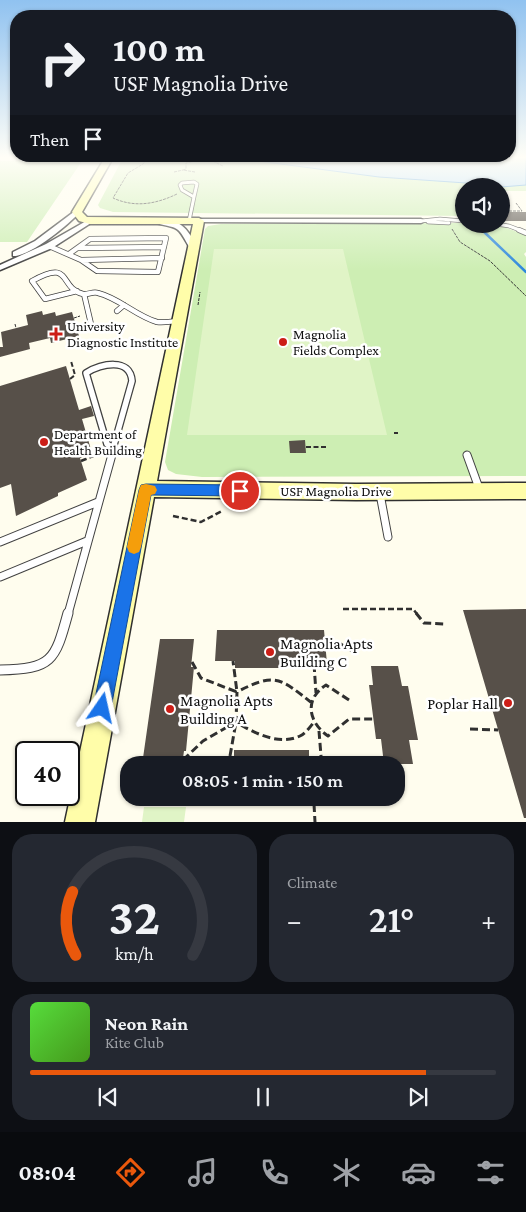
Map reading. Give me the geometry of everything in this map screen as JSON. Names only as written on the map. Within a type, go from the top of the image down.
[{"type":"street","points":[[0,268],[49,246],[83,217],[93,194]]},
{"type":"street","points":[[0,260],[17,254],[38,242],[50,232],[83,217],[170,224],[184,228],[194,248]]},
{"type":"street","points":[[140,221],[421,221]]},
{"type":"street","points":[[80,822],[194,248],[194,221]]},
{"type":"street","points":[[38,242],[49,246]]},
{"type":"street","name":"USF Magnolia Drive","points":[[146,490],[526,491]]},
{"type":"lane","points":[[190,194],[195,198]]},
{"type":"lane","points":[[194,221],[196,194]]},
{"type":"lane","points":[[421,221],[440,219],[455,221]]},
{"type":"lane","points":[[421,221],[448,223],[455,221]]},
{"type":"lane","points":[[510,226],[526,233]]},
{"type":"lane","points":[[49,246],[69,254],[97,271],[158,272],[166,238],[90,239],[69,254]]},
{"type":"lane","points":[[79,248],[164,247]]},
{"type":"lane","points":[[80,260],[162,258]]},
{"type":"lane","points":[[77,291],[45,299],[32,281],[48,272],[54,272],[64,276],[77,291],[84,294],[97,292],[158,322],[180,321]]},
{"type":"lane","points":[[84,294],[92,324]]},
{"type":"lane","points":[[117,311],[124,305]]},
{"type":"lane","points":[[0,670],[35,669],[47,663],[56,651],[133,377],[129,370],[111,364],[98,366],[86,373],[107,444],[113,448]]},
{"type":"lane","points":[[467,455],[480,492]]},
{"type":"lane","points":[[380,492],[388,537]]},
{"type":"lane","points":[[0,542],[98,502]]},
{"type":"lane","points":[[0,577],[87,541]]},
{"type":"path","points":[[115,194],[113,198],[125,203],[154,204],[176,194]]},
{"type":"path","points":[[510,211],[522,211],[516,203]]},
{"type":"path","points":[[448,223],[460,242],[490,261],[526,296]]},
{"type":"path","points":[[198,305],[200,292]]},
{"type":"path","points":[[74,318],[83,315]]},
{"type":"path","points":[[15,324],[16,328]]},
{"type":"path","points":[[70,379],[75,375],[71,361]]},
{"type":"path","points":[[306,447],[326,447]]},
{"type":"path","points":[[81,462],[85,458],[103,452]]},
{"type":"path","points":[[173,516],[201,522],[222,511]]},
{"type":"path","points":[[343,609],[413,609],[424,623],[444,624]]},
{"type":"path","points":[[325,643],[339,643],[357,654]]},
{"type":"path","points":[[230,756],[236,722],[237,692],[233,661]]},
{"type":"path","points":[[192,662],[201,678],[237,692]]},
{"type":"path","points":[[314,664],[316,693],[312,703],[314,722],[319,730],[328,736],[349,719],[374,719]]},
{"type":"path","points":[[237,692],[258,680],[269,678],[281,680],[312,703]]},
{"type":"path","points":[[316,693],[326,685],[349,700]]},
{"type":"path","points":[[236,722],[253,733],[283,739],[301,736],[314,722]]},
{"type":"path","points":[[187,756],[203,741],[236,722]]},
{"type":"path","points":[[470,729],[498,730]]},
{"type":"path","points":[[319,730],[321,756]]},
{"type":"path","points":[[314,806],[315,822]]},
{"type":"green space","points":[[0,194],[59,194],[27,242],[0,242]]},
{"type":"green space","points":[[104,194],[455,194],[455,216],[113,212],[100,208],[98,205]]},
{"type":"green space","points":[[455,223],[455,233],[510,233],[510,229],[526,235],[526,252],[524,254],[526,257],[526,476],[202,477],[176,474],[168,470],[165,462],[205,229],[208,226],[221,224]]},
{"type":"green space","name":"Magnolia Fields Complex","points":[[214,249],[343,249],[387,435],[187,435]]},
{"type":"green space","points":[[144,807],[186,807],[184,822],[142,822]]},
{"type":"building","points":[[510,212],[526,212],[526,221],[510,221]]},
{"type":"building","name":"University Diagnostic Institute","points":[[42,311],[43,315],[55,312],[56,316],[72,312],[79,336],[51,343],[50,338],[29,343],[30,349],[0,357],[0,347],[3,347],[1,332],[28,325],[26,315]]},
{"type":"building","name":"Department of Health Building","points":[[66,366],[79,410],[91,406],[94,416],[82,419],[92,453],[80,458],[87,480],[58,493],[58,496],[16,516],[11,484],[0,488],[0,386]]},
{"type":"building","points":[[305,440],[306,453],[290,453],[289,441]]},
{"type":"building","name":"Poplar Hall","points":[[526,609],[526,818],[524,818],[463,610]]},
{"type":"building","name":"Magnolia Apts Building C","points":[[217,630],[324,630],[327,664],[306,664],[306,668],[235,668],[235,661],[215,661]]},
{"type":"building","name":"Magnolia Apts Building A","points":[[160,639],[194,639],[191,667],[194,667],[186,751],[184,751],[183,756],[143,756]]},
{"type":"building","points":[[371,666],[398,666],[402,686],[408,686],[418,740],[409,740],[413,764],[405,764],[405,756],[383,756],[381,739],[376,739],[369,685],[373,685]]},
{"type":"building","points":[[234,750],[309,750],[309,756],[234,756]]},
{"type":"waterway","points":[[485,233],[526,272]]},
{"type":"slow traffic","points":[[134,547],[146,490],[150,490]]},
{"type":"place","name":"University Diagnostic Institute","points":[[56,334]]},
{"type":"place","name":"Magnolia Fields Complex","points":[[283,342]]},
{"type":"place","name":"Department of Health Building","points":[[44,442]]},
{"type":"place","name":"Magnolia Apts Building C","points":[[270,652]]},
{"type":"place","name":"Poplar Hall","points":[[508,703]]},
{"type":"place","name":"Magnolia Apts Building A","points":[[170,709]]},
{"type":"route","points":[[102,708],[146,490],[240,491]]}]
